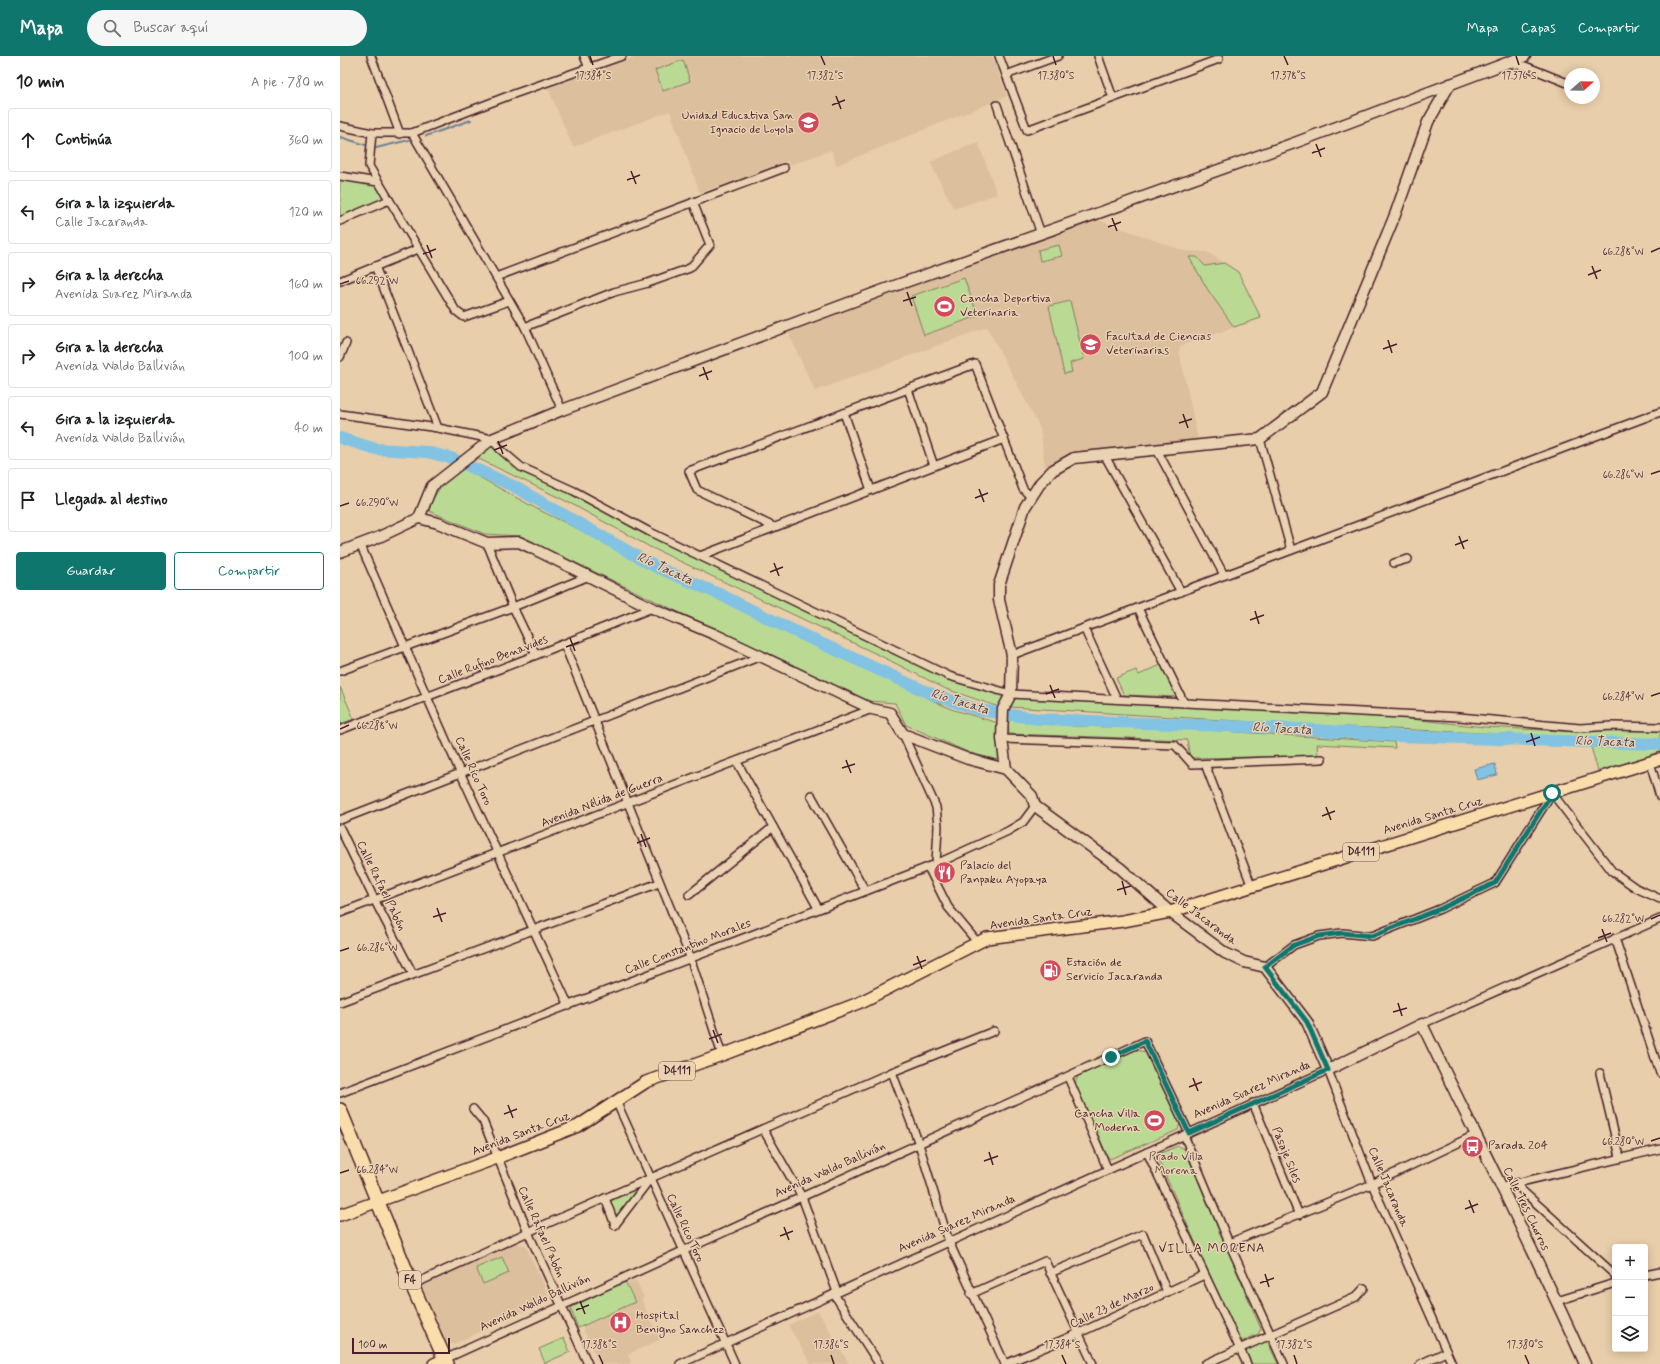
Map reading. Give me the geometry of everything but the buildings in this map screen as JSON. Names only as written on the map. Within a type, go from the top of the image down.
[{"type":"highway","name":"F4","points":[[340,1110],[378,1200],[442,1362]]},
{"type":"main road","name":"Avenida Santa Cruz","points":[[340,1215],[497,1158],[578,1126],[646,1082],[859,1003],[987,938],[1122,921],[1170,912],[1552,793],[1655,766]]},
{"type":"street","points":[[371,56],[400,134]]},
{"type":"street","points":[[584,56],[589,68]]},
{"type":"street","points":[[340,126],[372,133],[412,133],[622,56]]},
{"type":"street","points":[[999,56],[1027,130],[1219,59]]},
{"type":"street","points":[[1006,75],[1058,56]]},
{"type":"street","points":[[1098,56],[1114,98]]},
{"type":"street","points":[[419,518],[432,486],[492,438],[562,410],[1041,234],[1297,142],[1522,57]]},
{"type":"street","points":[[1507,63],[1526,66],[1564,82]]},
{"type":"street","points":[[903,734],[968,759],[1006,768],[1002,739],[1003,714],[1011,694],[1012,655],[999,600],[999,585],[1025,507],[1041,482],[1053,470],[1074,458],[1260,439],[1322,392],[1395,215],[1428,122],[1450,84]]},
{"type":"street","points":[[997,105],[1041,234]]},
{"type":"street","points":[[372,133],[369,166],[456,311],[464,317],[510,301]]},
{"type":"street","points":[[412,133],[525,327],[562,410]]},
{"type":"street","points":[[496,277],[784,168]]},
{"type":"street","points":[[340,176],[378,182]]},
{"type":"street","points":[[340,221],[389,200]]},
{"type":"street","points":[[525,327],[614,292],[648,283],[690,268],[710,245],[693,202]]},
{"type":"street","points":[[340,281],[418,249]]},
{"type":"street","points":[[375,266],[438,428]]},
{"type":"street","points":[[340,356],[346,343]]},
{"type":"street","points":[[774,527],[697,490],[689,471],[975,364],[1023,489],[1032,496]]},
{"type":"street","points":[[908,388],[934,466]]},
{"type":"street","points":[[1012,655],[1660,412]]},
{"type":"street","points":[[844,413],[871,490]]},
{"type":"street","points":[[340,414],[438,428],[492,438],[500,449],[521,467],[574,491],[648,531],[837,624],[949,676],[1011,694],[1459,717],[1580,728],[1612,726],[1660,727]]},
{"type":"street","points":[[700,556],[1004,439]]},
{"type":"street","points":[[1260,439],[1291,550]]},
{"type":"street","points":[[1157,450],[1224,575]]},
{"type":"street","points":[[1105,456],[1181,592]]},
{"type":"street","points":[[340,552],[419,518],[438,523],[487,543],[519,542],[652,608],[714,634],[872,710],[890,713],[903,734],[936,807],[938,826],[936,864]]},
{"type":"street","points":[[487,543],[513,607],[536,655]]},
{"type":"street","name":"Calle Rico Toro","points":[[360,544],[460,772],[569,1006]]},
{"type":"street","points":[[1394,563],[1408,559]]},
{"type":"street","points":[[340,671],[513,607],[589,576]]},
{"type":"street","name":"Calle Rufino Benavides","points":[[340,730],[536,655],[652,608]]},
{"type":"street","points":[[1138,608],[1184,703]]},
{"type":"street","points":[[1084,628],[1117,699]]},
{"type":"street","points":[[564,644],[690,957],[722,1055]]},
{"type":"street","points":[[340,820],[761,656]]},
{"type":"street","name":"Avenida Nélida de Guerra","points":[[340,913],[375,901],[498,852],[628,804],[872,710]]},
{"type":"street","points":[[1002,739],[1175,745],[1192,764],[1322,759]]},
{"type":"street","points":[[737,762],[818,908]]},
{"type":"street","points":[[1205,764],[1252,887]]},
{"type":"street","points":[[1655,766],[1660,797]]},
{"type":"street","name":"Calle Jacaranda","points":[[1006,768],[1032,796],[1035,806],[1120,868],[1170,912],[1225,953],[1244,962],[1265,967],[1307,1022],[1328,1070],[1372,1184],[1452,1364]]},
{"type":"street","points":[[1265,967],[1294,945],[1319,936],[1342,933],[1372,936],[1440,909],[1495,883],[1552,793],[1612,871],[1636,888],[1660,899]]},
{"type":"street","points":[[811,795],[865,890]]},
{"type":"street","name":"Calle Constantino Morales","points":[[340,1094],[569,1006],[690,957],[936,864],[1008,831],[1023,822],[1035,806]]},
{"type":"street","points":[[689,894],[773,827]]},
{"type":"street","name":"Calle Rafael Pabón","points":[[340,828],[375,901],[413,974]]},
{"type":"street","points":[[928,866],[948,907],[978,943]]},
{"type":"street","points":[[340,1002],[660,883]]},
{"type":"street","name":"Avenida Suarez Miranda","points":[[680,1364],[1328,1070],[1422,1024],[1660,919]]},
{"type":"street","points":[[1615,938],[1660,1073]]},
{"type":"street","name":"Calle Tres Chorros","points":[[1422,1024],[1477,1134],[1500,1187],[1557,1301],[1585,1364]]},
{"type":"street","points":[[412,1285],[528,1232],[892,1072],[994,1031]]},
{"type":"street","name":"Avenida Waldo Ballivián","points":[[442,1362],[561,1305],[1145,1041],[1186,1134]]},
{"type":"street","points":[[892,1072],[919,1144],[949,1242],[971,1294],[1005,1364]]},
{"type":"street","points":[[1600,1073],[1620,1157]]},
{"type":"street","points":[[1068,1077],[1108,1170]]},
{"type":"street","name":"Calle Rico Toro","points":[[616,1101],[650,1179],[736,1364]]},
{"type":"street","name":"Pasaje Siles","points":[[1253,1103],[1299,1215]]},
{"type":"street","name":"Calle Rafael Pabón","points":[[473,1109],[483,1121],[528,1232],[588,1364]]},
{"type":"street","points":[[763,1129],[802,1197],[836,1293],[878,1364]]},
{"type":"street","points":[[1186,1134],[1229,1243],[1284,1364]]},
{"type":"street","points":[[1229,1243],[1372,1184],[1477,1134]]},
{"type":"street","points":[[1500,1187],[1620,1157],[1660,1149]]},
{"type":"street","points":[[1147,1152],[1247,1364]]},
{"type":"street","points":[[605,1198],[615,1225],[650,1179]]},
{"type":"street","points":[[1515,1184],[1612,1273]]},
{"type":"street","points":[[1050,1273],[1143,1234],[1167,1292]]},
{"type":"street","points":[[971,1294],[1045,1261],[1093,1364]]},
{"type":"street","points":[[1648,1274],[1660,1272]]},
{"type":"street","name":"Calle 23 de Marzo","points":[[1005,1364],[1079,1333],[1204,1275]]},
{"type":"street","points":[[1557,1301],[1612,1284]]},
{"type":"street","points":[[1206,1364],[1356,1297],[1364,1288]]},
{"type":"street","points":[[1420,1364],[1446,1352]]},
{"type":"shaded area","name":"Unidad Educativa San Ignacio de Loyola","points":[[638,56],[992,56],[1007,96],[837,165],[831,150],[790,165],[788,161],[700,193],[670,111],[573,147],[548,88]]},
{"type":"shaded area","points":[[978,142],[997,194],[954,209],[930,162]]},
{"type":"shaded area","name":"Facultad de Ciencias Veterinarias","points":[[1093,218],[1184,251],[1207,252],[1238,272],[1261,318],[1180,346],[1179,351],[1198,440],[1073,453],[1045,467],[1040,428],[987,327],[815,391],[788,332]]},
{"type":"shaded area","points":[[517,1243],[525,1245],[548,1294],[546,1301],[454,1344],[448,1343],[444,1340],[423,1288],[427,1283]]},
{"type":"shaded area","name":"Hospital Benigno Sanchez","points":[[636,1280],[644,1298],[641,1299],[660,1340],[628,1354],[631,1363],[629,1364],[599,1364],[582,1326],[635,1302],[627,1284]]},
{"type":"shaded area","points":[[818,1311],[849,1364],[811,1364],[788,1325]]},
{"type":"green space","points":[[683,60],[690,81],[663,91],[655,70]]},
{"type":"green space","points":[[340,180],[376,183],[385,199],[340,217]]},
{"type":"green space","points":[[1059,245],[1062,256],[1040,261],[1038,250]]},
{"type":"green space","points":[[1189,257],[1197,257],[1205,266],[1224,263],[1238,272],[1261,318],[1234,327],[1208,290]]},
{"type":"green space","name":"Cancha Deportiva Veterinaria","points":[[964,278],[978,316],[924,335],[911,296]]},
{"type":"green space","points":[[1070,301],[1084,359],[1070,363],[1072,372],[1064,374],[1049,306]]},
{"type":"green space","points":[[490,446],[520,469],[573,493],[643,532],[945,678],[1005,696],[999,707],[946,689],[881,656],[650,547],[568,502],[475,457]]},
{"type":"green space","points":[[461,467],[537,509],[845,659],[951,709],[998,723],[999,760],[970,753],[906,725],[895,703],[869,701],[520,536],[485,534],[429,511],[433,498],[437,492]]},
{"type":"green space","points":[[1165,663],[1179,697],[1124,695],[1116,678],[1136,670],[1139,675]]},
{"type":"green space","points":[[340,687],[354,719],[340,724]]},
{"type":"green space","points":[[1015,697],[1402,718],[1484,727],[1579,732],[1611,729],[1660,730],[1660,741],[1304,725],[1010,707]]},
{"type":"green space","points":[[1008,719],[1074,726],[1189,729],[1394,742],[1395,748],[1317,744],[1318,756],[1190,758],[1187,740],[1009,734]]},
{"type":"green space","points":[[1591,747],[1660,748],[1660,753],[1598,771]]},
{"type":"green space","points":[[1136,1050],[1145,1052],[1180,1123],[1178,1130],[1110,1159],[1075,1084],[1078,1076]]},
{"type":"green space","name":"Prado Villa Morena","points":[[1178,1146],[1185,1149],[1261,1329],[1258,1334],[1243,1341],[1238,1338],[1159,1161],[1161,1153]]},
{"type":"green space","points":[[641,1187],[619,1215],[614,1215],[610,1204],[611,1201]]},
{"type":"green space","points":[[502,1257],[509,1273],[483,1284],[476,1268]]},
{"type":"green space","points":[[625,1281],[635,1302],[578,1328],[571,1310],[572,1307]]},
{"type":"green space","points":[[564,1338],[570,1352],[545,1363],[539,1349]]},
{"type":"green space","points":[[1265,1341],[1268,1343],[1278,1364],[1251,1364],[1246,1354],[1247,1349]]},
{"type":"water","points":[[1495,764],[1497,775],[1477,780],[1474,769]]},
{"type":"waterway","points":[[426,136],[471,120]]},
{"type":"waterway","points":[[340,137],[366,145]]},
{"type":"waterway","points":[[376,148],[409,140]]},
{"type":"waterway","name":"Río Tacata","points":[[340,438],[376,449],[427,452],[451,458],[513,486],[654,566],[719,594],[792,630],[929,693],[979,710],[1038,719],[1302,729],[1396,736],[1660,744]]},
{"type":"place","name":"Unidad Educativa San Ignacio de Loyola","points":[[809,123]]},
{"type":"place","name":"Cancha Deportiva Veterinaria","points":[[944,306]]},
{"type":"place","name":"Facultad de Ciencias Veterinarias","points":[[1090,344]]},
{"type":"place","name":"Palacio del Panpaku Ayopaya","points":[[944,873]]},
{"type":"place","name":"Estación de Servicio Jacaranda","points":[[1051,970]]},
{"type":"place","name":"Cancha Villa Moderna","points":[[1155,1121]]},
{"type":"place","name":"Parada 204","points":[[1472,1146]]},
{"type":"place","name":"Hospital Benigno Sanchez","points":[[620,1323]]},
{"type":"district","name":"VILLA MORENA","points":[[1212,1248]]},
{"type":"route","points":[[1111,1057],[1145,1041],[1189,1133],[1328,1070],[1307,1022],[1265,967],[1294,945],[1319,936],[1342,933],[1372,936],[1440,909],[1495,883],[1514,850],[1538,817],[1552,793]]}]
